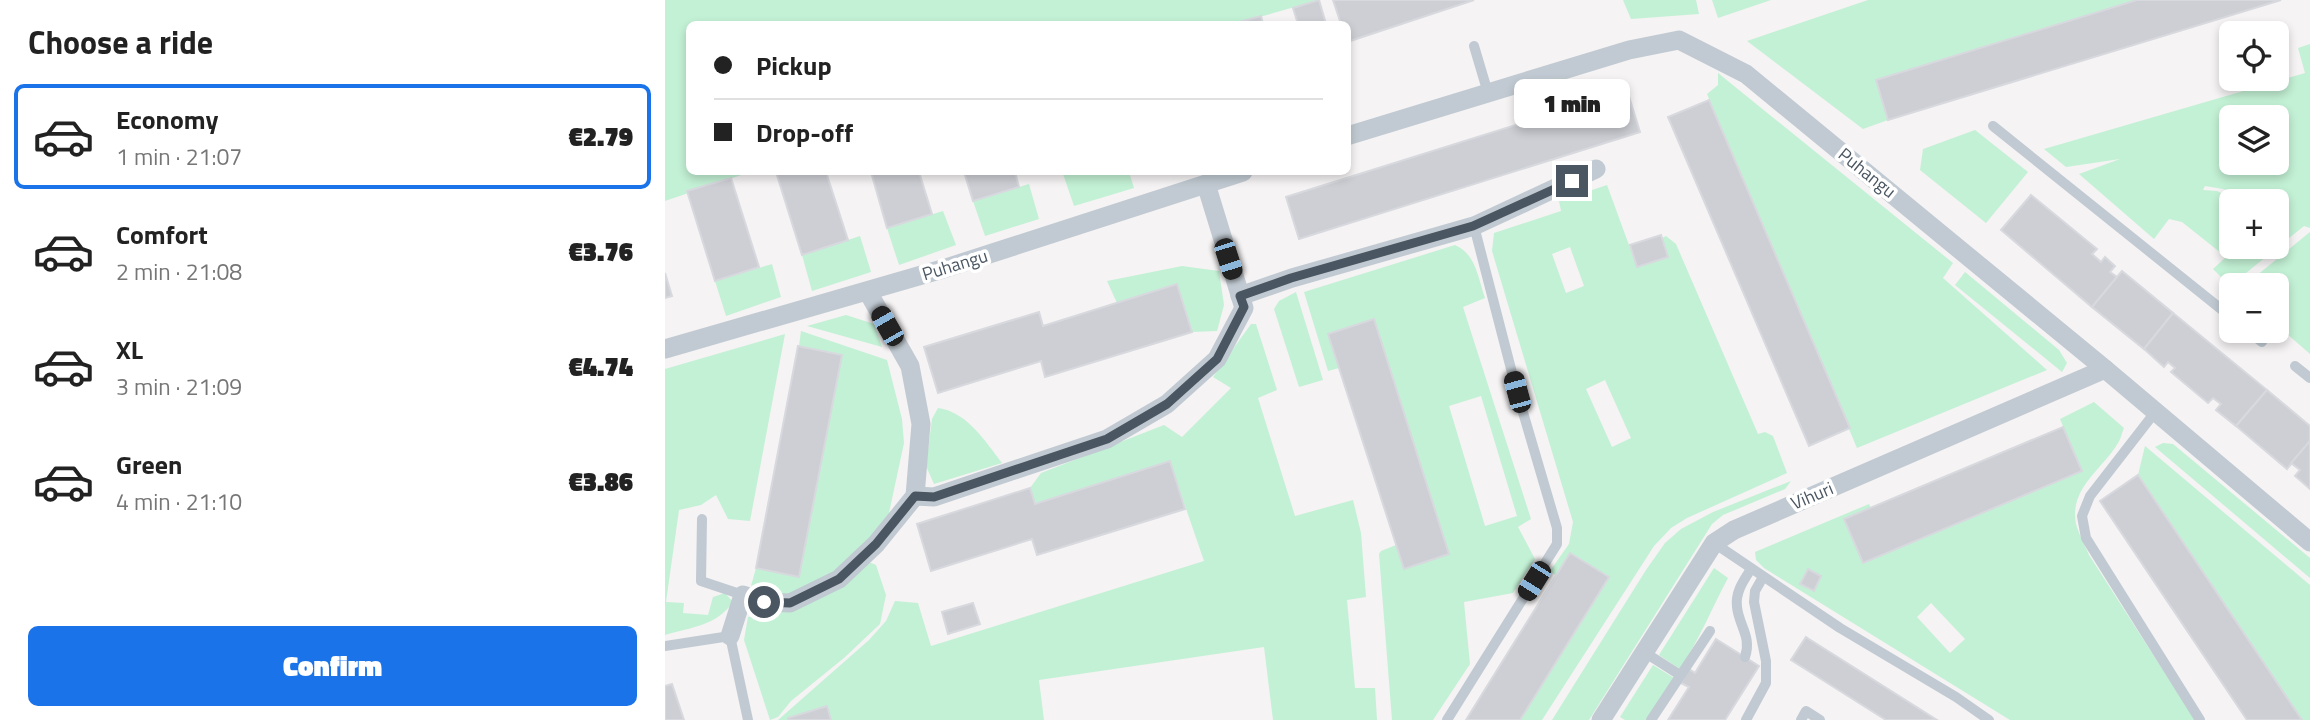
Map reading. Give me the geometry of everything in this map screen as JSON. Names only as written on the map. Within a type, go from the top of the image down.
[{"type":"street","name":"Puhangu","points":[[1351,135],[1629,50],[1679,40],[1746,74],[2105,369],[2310,542]]},
{"type":"street","points":[[1240,296],[1291,278],[1473,226],[1596,169]]},
{"type":"street","name":"Puhangu","points":[[665,349],[868,292],[1234,175]]},
{"type":"street","points":[[915,496],[934,497],[1107,439],[1167,404],[1217,359],[1244,307],[1206,184]]},
{"type":"street","points":[[730,636],[743,595],[764,602],[790,603],[839,579],[876,544],[915,496],[921,424],[910,366],[868,292]]},
{"type":"street","name":"Vihuri","points":[[1607,718],[1644,652],[1714,543],[1746,525],[2105,369]]},
{"type":"lane","points":[[1473,46],[1488,93]]},
{"type":"lane","points":[[1993,126],[2219,307]]},
{"type":"lane","points":[[1447,720],[1557,544],[1557,528],[1473,226]]},
{"type":"lane","points":[[2295,366],[2310,378]]},
{"type":"lane","points":[[2155,411],[2089,496],[2082,516],[2086,538],[2200,720]]},
{"type":"lane","points":[[702,519],[701,580],[743,595]]},
{"type":"lane","points":[[1714,543],[1840,628],[1956,697],[1989,720]]},
{"type":"lane","points":[[1745,657],[1748,640],[1737,606],[1738,591],[1751,569]]},
{"type":"lane","points":[[1746,720],[1766,683],[1766,661],[1753,602],[1755,591],[1763,577]]},
{"type":"lane","points":[[1651,720],[1710,631]]},
{"type":"lane","points":[[665,646],[730,636],[748,720]]},
{"type":"lane","points":[[1644,652],[1680,674]]},
{"type":"lane","points":[[1801,720],[1806,711],[1820,720]]},
{"type":"green space","points":[[665,0],[1319,0],[1246,21],[686,21],[686,175],[741,175],[665,201]]},
{"type":"green space","points":[[1623,0],[1696,0],[1699,14],[1631,19]]},
{"type":"green space","points":[[1712,0],[1771,0],[1718,18]]},
{"type":"green space","points":[[1868,0],[2137,0],[1876,80],[1888,120],[1863,129],[1747,41]]},
{"type":"green space","points":[[2310,44],[2310,228],[2304,226],[2289,238],[2289,189],[2223,189],[2205,186],[2203,190],[2219,192],[2219,251],[2182,222],[2169,219],[2154,239],[2079,174],[2120,159],[2066,167],[2044,149],[2243,91],[2289,91],[2289,78],[2305,73],[2298,48]]},
{"type":"green space","points":[[1718,73],[1953,263],[1943,278],[2047,370],[1857,448],[1707,94],[1718,85]]},
{"type":"green space","points":[[1975,130],[2028,172],[1986,223],[1920,170],[1923,149]]},
{"type":"green space","points":[[1063,175],[1130,175],[1134,188],[1074,206]]},
{"type":"green space","points":[[1029,184],[1039,219],[985,236],[973,201]]},
{"type":"green space","points":[[1607,185],[1637,267],[1668,257],[1662,238],[1666,236],[1676,244],[1758,434],[1765,432],[1773,436],[1787,473],[1687,518],[1671,528],[1654,546],[1542,720],[1520,720],[1609,578],[1571,553],[1556,576],[1550,571],[1569,544],[1573,522],[1492,251],[1494,233],[1561,211],[1559,201]],"holes":[[[1570,247],[1584,286],[1566,293],[1552,254]],[[1605,380],[1631,438],[1612,447],[1586,389]]]},
{"type":"green space","points":[[943,211],[956,245],[899,265],[887,228]]},
{"type":"green space","points":[[2310,232],[2310,354],[2289,336],[2289,273],[2260,273],[2277,259],[2289,259],[2289,249]]},
{"type":"green space","points":[[860,236],[871,272],[812,291],[802,255]]},
{"type":"green space","points":[[1455,245],[1472,260],[1485,298],[1463,307],[1531,519],[1518,527],[1535,559],[1513,593],[1464,602],[1470,664],[1433,720],[1392,720],[1379,554],[1396,545],[1404,569],[1449,554],[1374,319],[1339,368],[1328,371],[1304,292]],"holes":[[[1481,396],[1517,516],[1485,526],[1449,406]]]},
{"type":"green space","points":[[2224,259],[2263,259],[2246,273],[2219,275],[2213,269]]},
{"type":"green space","points":[[772,264],[781,297],[726,316],[715,281]]},
{"type":"green space","points":[[1182,266],[1219,271],[1224,305],[1217,331],[1192,332],[1177,284],[1117,303],[1107,281]]},
{"type":"green space","points":[[1965,272],[2059,350],[2067,363],[2062,372],[1955,285]]},
{"type":"green space","points":[[1296,292],[1323,380],[1299,387],[1274,309],[1279,301]]},
{"type":"green space","points":[[846,315],[874,324],[882,347],[807,326]]},
{"type":"green space","points":[[1251,324],[1256,324],[1277,390],[1258,398],[1295,516],[1353,500],[1361,533],[1366,597],[1347,600],[1355,688],[1375,688],[1377,720],[1273,720],[1264,647],[1039,680],[1044,720],[831,720],[827,706],[788,720],[778,720],[869,640],[886,621],[895,601],[918,603],[931,646],[1204,561],[1170,462],[1035,504],[1030,488],[1041,473],[1164,425],[1182,437],[1231,388],[1213,377]]},
{"type":"green space","points":[[801,331],[887,360],[902,419],[904,443],[889,513],[873,538],[836,572],[790,597],[770,595],[751,586],[756,568],[799,576],[842,355],[799,346]]},
{"type":"green space","points":[[785,334],[750,521],[728,519],[716,495],[701,505],[679,510],[666,602],[684,603],[683,613],[708,615],[713,597],[725,593],[733,602],[711,621],[665,635],[665,369]]},
{"type":"green space","points":[[2094,402],[2124,428],[2118,443],[2088,480],[2077,500],[2076,524],[2089,555],[2195,720],[2010,720],[1764,568],[1756,560],[1755,552],[1869,504],[1871,508],[1844,519],[1863,563],[2082,471],[2060,419]],"holes":[[[1931,603],[1965,639],[1950,653],[1917,617]]]},
{"type":"green space","points":[[938,408],[967,421],[1002,463],[934,484],[926,466],[932,419]]},
{"type":"green space","points":[[2163,443],[2173,444],[2310,558],[2310,578],[2155,447]]},
{"type":"green space","points":[[2145,446],[2310,585],[2310,720],[2302,720],[2138,475]]},
{"type":"green space","points":[[1791,481],[1785,489],[1723,515],[1712,524],[1589,720],[1552,720],[1665,543],[1681,529],[1713,512]]},
{"type":"green space","points":[[869,562],[876,565],[886,595],[880,624],[844,658],[791,701],[778,717],[770,720],[744,640],[748,617],[815,601]]},
{"type":"green space","points":[[1714,568],[1728,578],[1680,669],[1659,655]]},
{"type":"green space","points":[[1653,665],[1674,678],[1647,720],[1625,720],[1620,717]]},
{"type":"building","points":[[1319,0],[1325,21],[1297,21],[1293,8]]},
{"type":"building","points":[[1333,0],[1474,0],[1351,41],[1351,21],[1340,21]]},
{"type":"building","points":[[2137,0],[2281,0],[1888,120],[1876,80]]},
{"type":"building","points":[[1261,16],[1262,21],[1243,21]]},
{"type":"building","points":[[1627,90],[1640,132],[1299,239],[1286,197]]},
{"type":"building","points":[[1709,100],[1850,428],[1809,446],[1668,117]]},
{"type":"building","points":[[777,175],[827,175],[848,240],[802,255]]},
{"type":"building","points":[[872,175],[920,175],[932,214],[887,228]]},
{"type":"building","points":[[965,175],[1016,175],[1019,187],[973,201]]},
{"type":"building","points":[[731,178],[759,267],[715,281],[687,191]]},
{"type":"building","points":[[2031,195],[2097,249],[2092,254],[2101,262],[2105,257],[2115,266],[2110,272],[2117,277],[2092,307],[2001,230]]},
{"type":"building","points":[[1661,235],[1668,257],[1637,267],[1630,245]]},
{"type":"building","points":[[2122,271],[2173,313],[2144,349],[2092,307]]},
{"type":"building","points":[[665,273],[672,296],[665,298]]},
{"type":"building","points":[[1177,284],[1192,332],[1045,377],[1041,361],[938,393],[924,347],[1039,312],[1043,326]]},
{"type":"building","points":[[2173,313],[2267,390],[2236,426],[2216,410],[2221,404],[2213,398],[2208,403],[2171,372],[2175,368],[2168,362],[2164,367],[2144,349]]},
{"type":"building","points":[[1374,319],[1449,554],[1404,569],[1328,334]]},
{"type":"building","points":[[798,346],[842,355],[799,577],[756,568]]},
{"type":"building","points":[[2267,390],[2310,426],[2310,441],[2287,469],[2236,426]]},
{"type":"building","points":[[2063,427],[2082,471],[1863,563],[1844,519]]},
{"type":"building","points":[[2310,441],[2310,489],[2295,476],[2300,470],[2291,463]]},
{"type":"building","points":[[1170,461],[1185,509],[1037,555],[1032,539],[931,571],[917,524],[1030,488],[1035,504]]},
{"type":"building","points":[[2138,475],[2302,720],[2247,720],[2100,501]]},
{"type":"building","points":[[1570,553],[1609,577],[1520,720],[1466,720]]},
{"type":"building","points":[[1808,569],[1821,576],[1814,591],[1800,584]]},
{"type":"building","points":[[973,603],[980,624],[948,634],[942,612]]},
{"type":"building","points":[[1806,637],[1937,720],[1886,720],[1791,660]]},
{"type":"building","points":[[1716,639],[1759,666],[1725,720],[1668,720],[1689,687],[1681,683],[1689,669],[1695,673]]},
{"type":"building","points":[[672,684],[684,720],[665,720],[665,686]]},
{"type":"building","points":[[827,706],[831,720],[788,720],[788,718]]},
{"type":"route","points":[[764,602],[790,603],[839,579],[876,544],[915,496],[934,497],[1107,439],[1167,404],[1217,359],[1244,307],[1240,296],[1291,278],[1473,226],[1572,181]]}]
